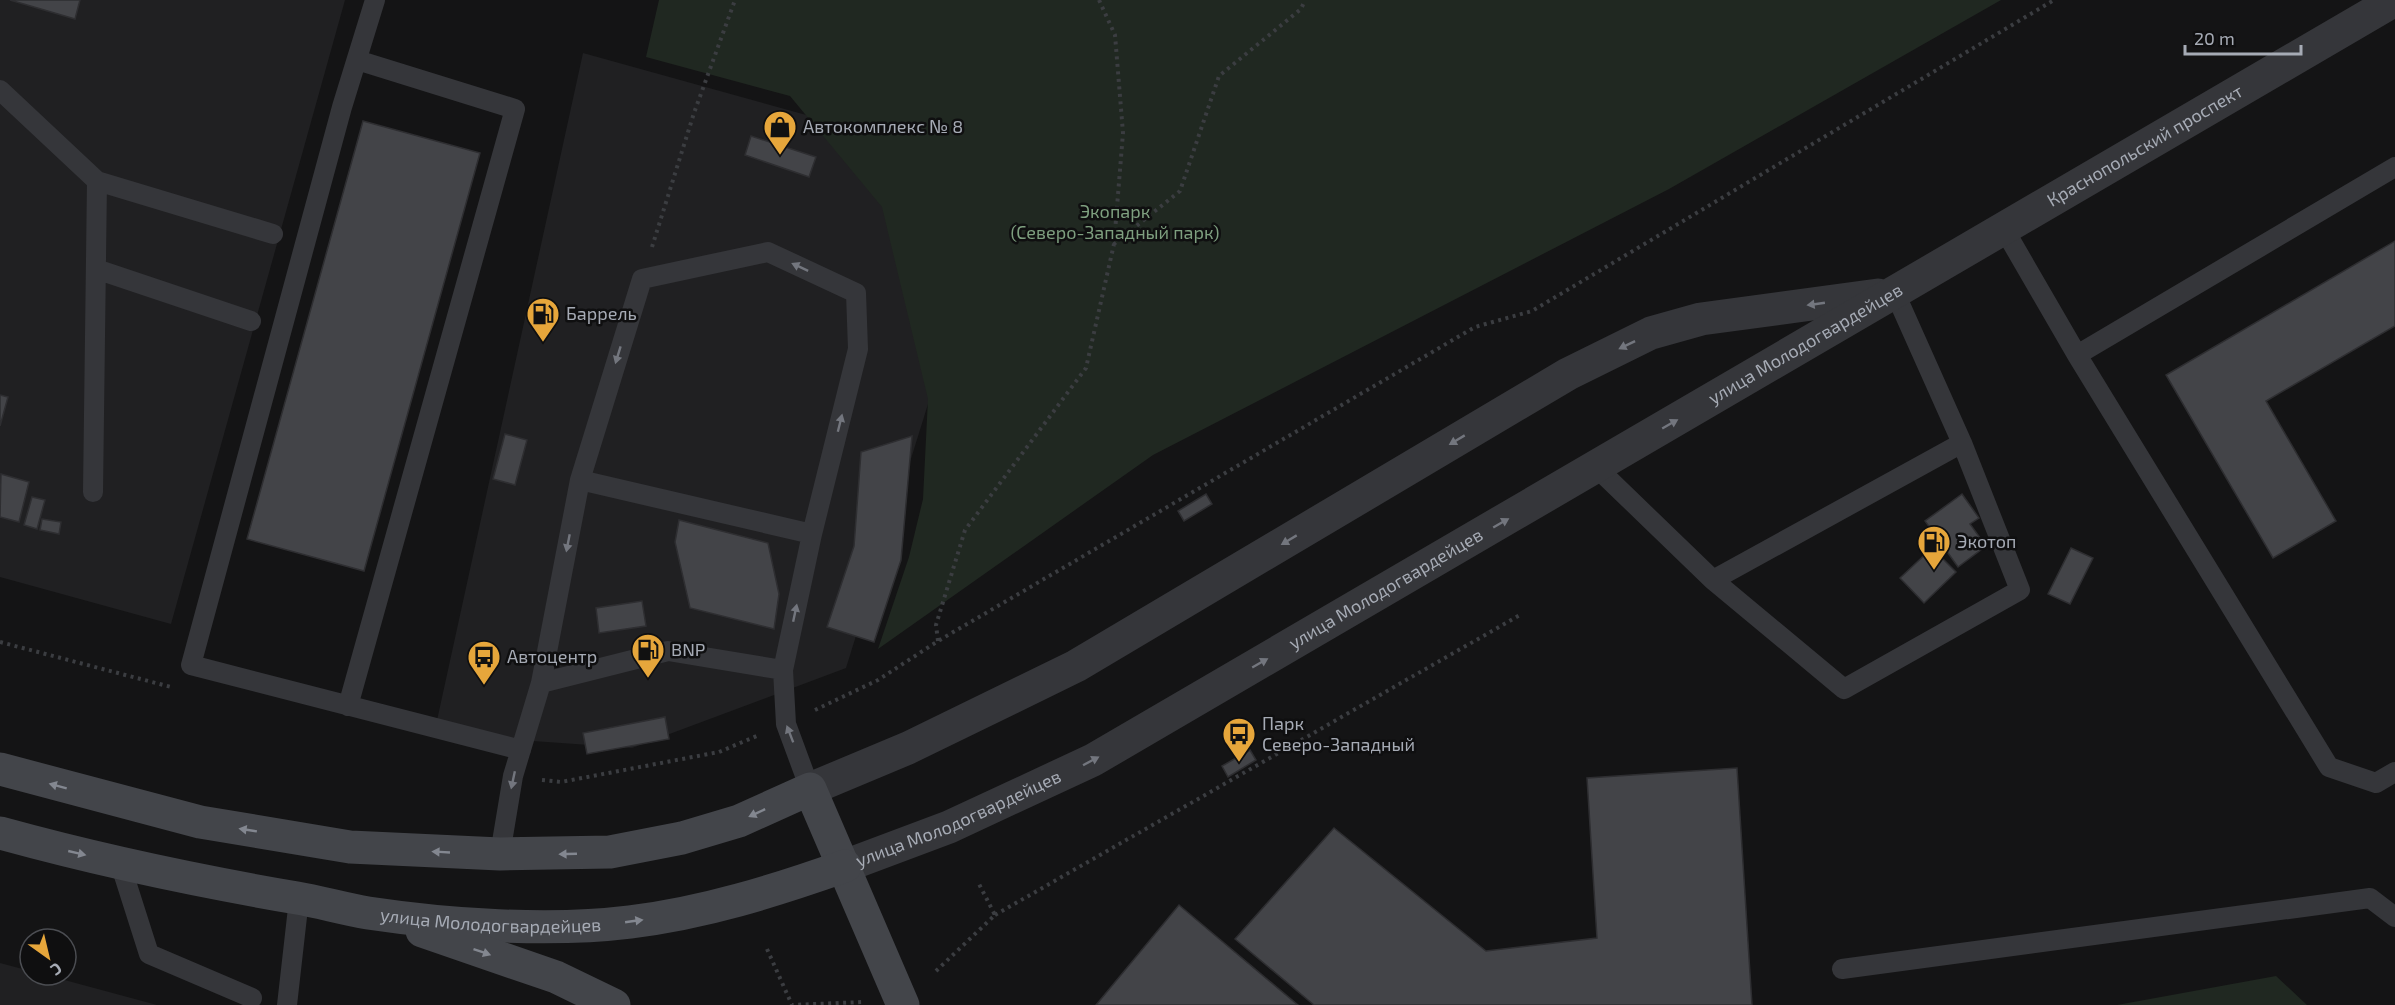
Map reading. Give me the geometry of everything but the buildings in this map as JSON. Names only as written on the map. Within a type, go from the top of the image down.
[{"type":"main road","name":"улица Молодогвардейцев","points":[[0,769],[50,784],[212,824],[350,847],[500,854],[610,852],[682,838],[739,821],[810,789]]},
{"type":"main road","points":[[810,789],[903,1005]]},
{"type":"main road","name":"улица Молодогвардейцев","points":[[0,832],[120,863],[206,882],[367,912],[452,922],[552,926],[629,922],[716,907],[756,897],[844,866]]},
{"type":"main road","points":[[367,912],[556,977],[614,1005]]},
{"type":"street","name":"Краснопольский проспект","points":[[1895,293],[2395,0]]},
{"type":"street","name":"улица Молодогвардейцев","points":[[844,866],[949,827],[1093,760],[1895,293]]},
{"type":"street","name":"улица Молодогвардейцев","points":[[810,789],[908,748],[1076,666],[1568,374],[1651,333],[1701,319],[1895,293]]},
{"type":"lane","points":[[375,0],[339,118],[191,665],[521,750]]},
{"type":"lane","points":[[348,706],[515,109],[357,60]]},
{"type":"lane","points":[[0,90],[97,182],[273,234]]},
{"type":"lane","points":[[2077,355],[2395,167]]},
{"type":"lane","points":[[93,492],[97,182]]},
{"type":"lane","points":[[2004,229],[2077,355],[2329,767],[2376,783],[2395,772]]},
{"type":"lane","points":[[500,854],[513,776],[541,683],[580,480],[642,279],[768,252],[856,292],[858,349],[812,534],[783,670],[786,724],[810,789]]},
{"type":"lane","points":[[96,269],[251,321]]},
{"type":"lane","points":[[1596,467],[1713,580],[1844,689],[2020,590],[1962,443],[1895,293]]},
{"type":"lane","points":[[1713,580],[1962,443]]},
{"type":"lane","points":[[580,480],[812,534]]},
{"type":"lane","points":[[541,683],[668,651],[783,670]]},
{"type":"lane","points":[[120,863],[150,954],[251,1002],[274,1005]]},
{"type":"lane","points":[[1842,969],[2370,898],[2395,917]]},
{"type":"lane","points":[[287,1005],[299,899]]},
{"type":"path","points":[[642,279],[694,113],[735,0]]},
{"type":"path","points":[[939,641],[936,625],[965,530],[1086,368],[1114,244],[1123,133],[1115,35],[1099,0]]},
{"type":"path","points":[[1114,244],[1180,191],[1219,76],[1301,9],[1305,0]]},
{"type":"path","points":[[1475,327],[1532,311],[2054,0]]},
{"type":"path","points":[[936,971],[995,915],[1521,615]]},
{"type":"path","points":[[978,882],[995,915]]},
{"type":"path","points":[[767,949],[791,1005],[870,1002]]},
{"type":"shaded area","points":[[0,0],[345,0],[171,624],[0,577]]},
{"type":"shaded area","points":[[583,53],[1001,169],[846,668],[632,748],[434,734]]},
{"type":"shaded area","points":[[0,963],[18,968],[18,987],[78,987],[78,984],[157,1005],[0,1005]]},
{"type":"green space","name":"Экопарк (Северо-Западный парк)","points":[[659,0],[2001,0],[1669,189],[1153,455],[878,649],[909,557],[923,499],[928,399],[882,207],[790,96],[646,57]]},
{"type":"green space","points":[[2276,976],[2307,1005],[2117,1005]]},
{"type":"place","name":"Автокомплекс № 8","points":[[780,156]]},
{"type":"place","name":"Баррель","points":[[543,343]]},
{"type":"place","name":"Экотоп","points":[[1934,571]]},
{"type":"place","name":"BNP","points":[[648,679]]},
{"type":"place","name":"Автоцентр","points":[[484,686]]},
{"type":"place","name":"Парк Северо-Западный","points":[[1239,763]]}]
